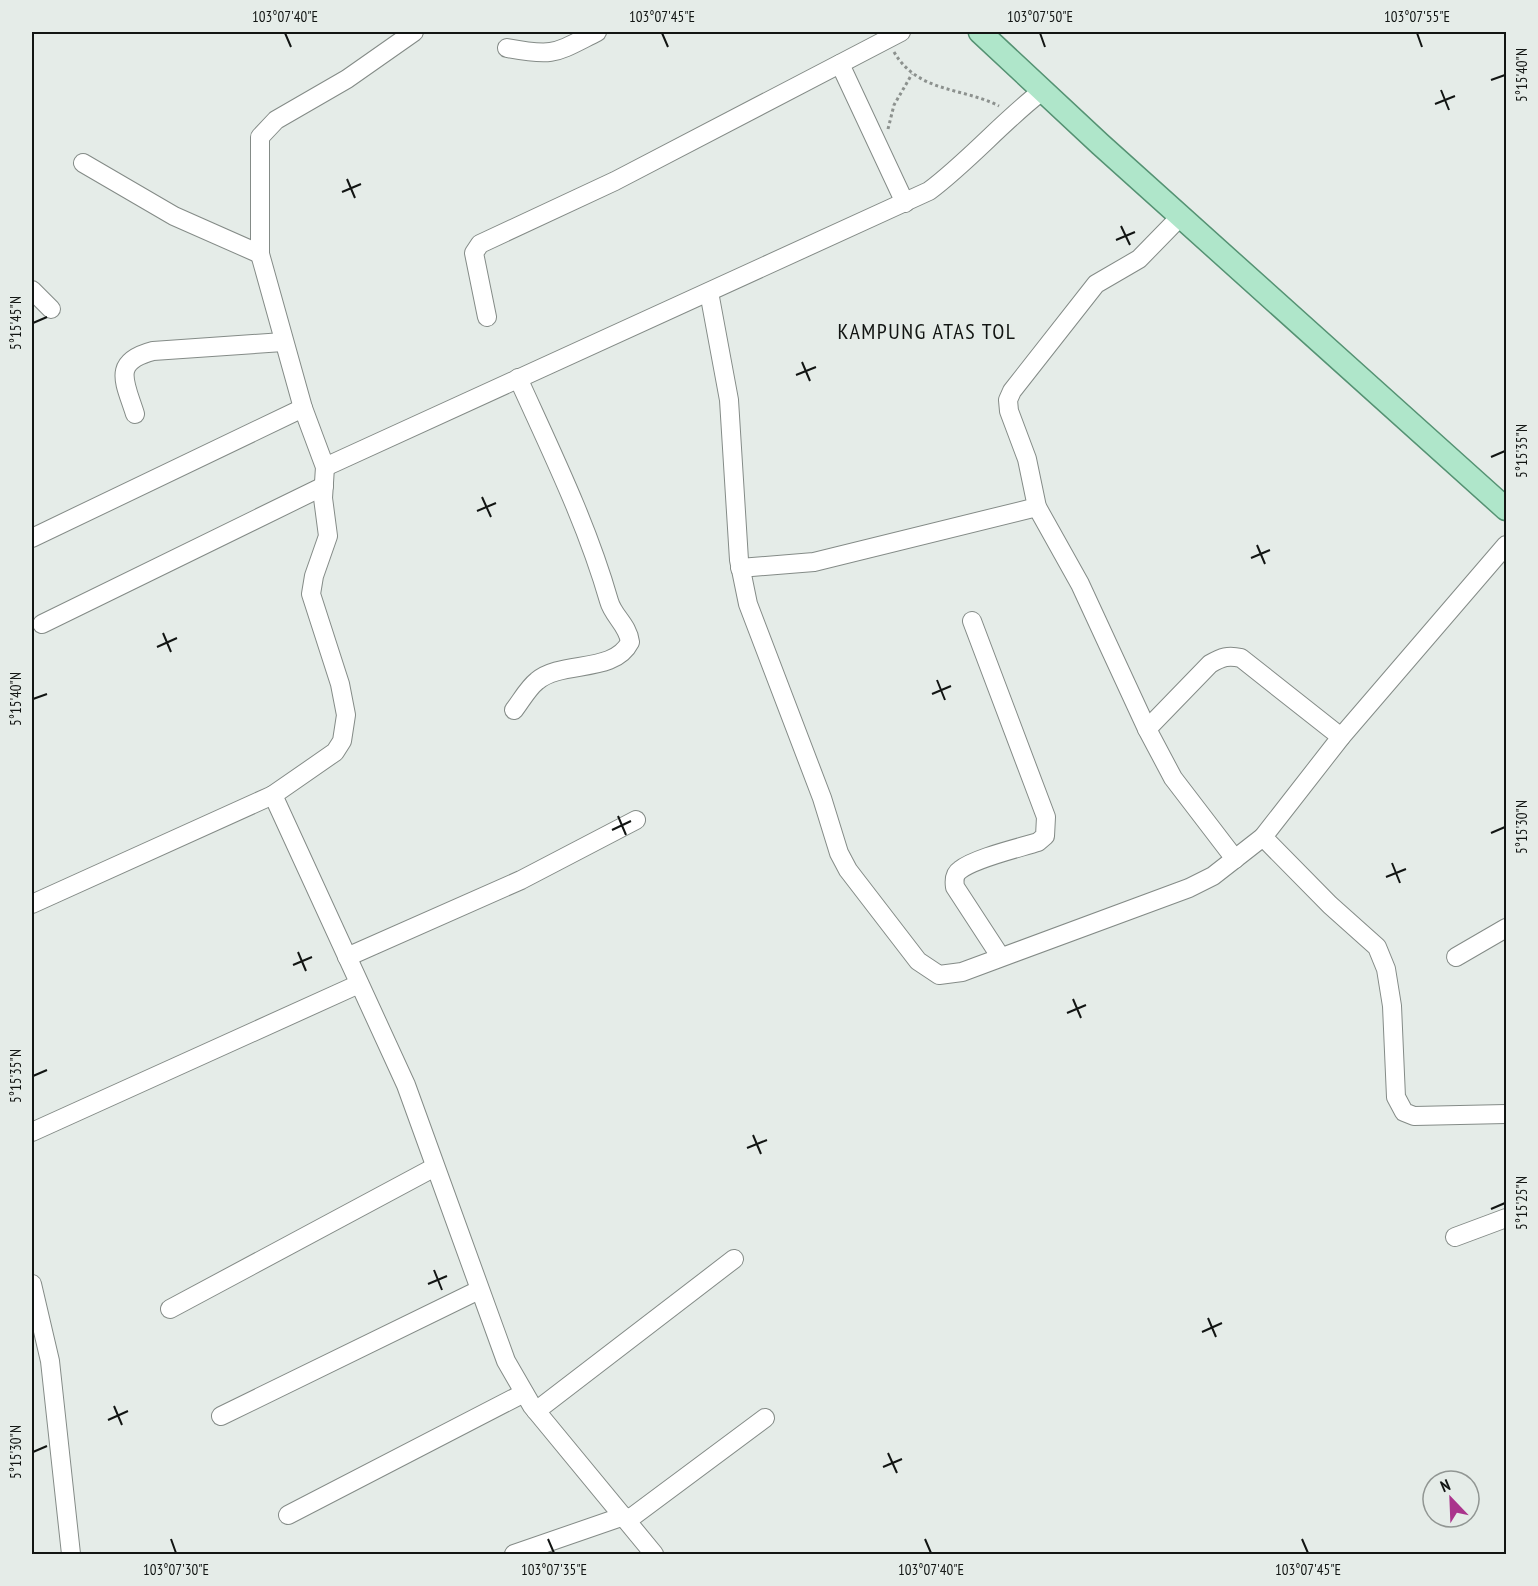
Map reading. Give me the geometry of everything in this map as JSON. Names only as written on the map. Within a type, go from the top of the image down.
[{"type":"main road","points":[[984,33],[1042,92],[1506,508]]},
{"type":"street","points":[[32,904],[273,795],[335,752],[342,741],[345,727],[345,701],[311,594],[314,576],[328,536],[324,486],[325,467],[303,408],[260,254],[260,137],[276,120],[347,79],[414,32]]},
{"type":"street","points":[[507,48],[547,54],[558,52],[597,32]]},
{"type":"street","points":[[486,317],[474,253],[480,244],[615,181],[894,36]]},
{"type":"street","points":[[833,68],[881,154],[905,203]]},
{"type":"street","points":[[325,467],[928,191],[952,173],[1013,114],[1042,92]]},
{"type":"street","points":[[83,163],[174,216],[260,254]]},
{"type":"street","points":[[1180,216],[1139,259],[1096,284],[1012,391],[1008,400],[1009,411],[1027,459],[1037,507],[1080,584],[1147,729],[1173,778],[1235,859]]},
{"type":"street","points":[[32,290],[51,309]]},
{"type":"street","points":[[709,292],[729,400],[740,568],[748,604],[822,798],[839,853],[848,870],[918,961],[929,971],[939,975],[948,975],[1156,902],[1213,876],[1263,837],[1341,737],[1506,545]]},
{"type":"street","points":[[135,414],[123,372],[126,364],[136,356],[153,351],[283,342]]},
{"type":"street","points":[[514,710],[537,680],[562,669],[605,660],[620,654],[630,642],[624,623],[610,604],[604,578],[583,525],[518,378]]},
{"type":"street","points":[[32,538],[303,408]]},
{"type":"street","points":[[42,624],[324,486]]},
{"type":"street","points":[[740,568],[814,562],[1037,507]]},
{"type":"street","points":[[972,621],[1046,817],[1045,836],[1038,842],[958,870],[954,879],[955,887],[1000,956]]},
{"type":"street","points":[[1147,729],[1210,664],[1222,657],[1231,656],[1241,658],[1341,737]]},
{"type":"street","points":[[273,795],[406,1085],[506,1361],[536,1411],[654,1554]]},
{"type":"street","points":[[347,957],[521,880],[636,820]]},
{"type":"street","points":[[1263,837],[1330,905],[1377,947],[1389,982],[1396,1097],[1404,1112],[1414,1116],[1506,1114]]},
{"type":"street","points":[[1456,957],[1506,928]]},
{"type":"street","points":[[32,1132],[359,984]]},
{"type":"street","points":[[171,1309],[435,1167]]},
{"type":"street","points":[[1455,1238],[1506,1218]]},
{"type":"street","points":[[536,1411],[734,1259]]},
{"type":"street","points":[[32,1284],[50,1361],[70,1554]]},
{"type":"street","points":[[221,1416],[479,1290]]},
{"type":"street","points":[[288,1515],[524,1394]]},
{"type":"street","points":[[514,1554],[626,1518],[765,1418]]},
{"type":"path","points":[[894,36],[896,55],[912,74],[937,88],[986,100],[1013,114]]},
{"type":"path","points":[[881,154],[894,105],[912,74]]},
{"type":"district","name":"KAMPUNG ATAS TOL","points":[[927,331]]}]
